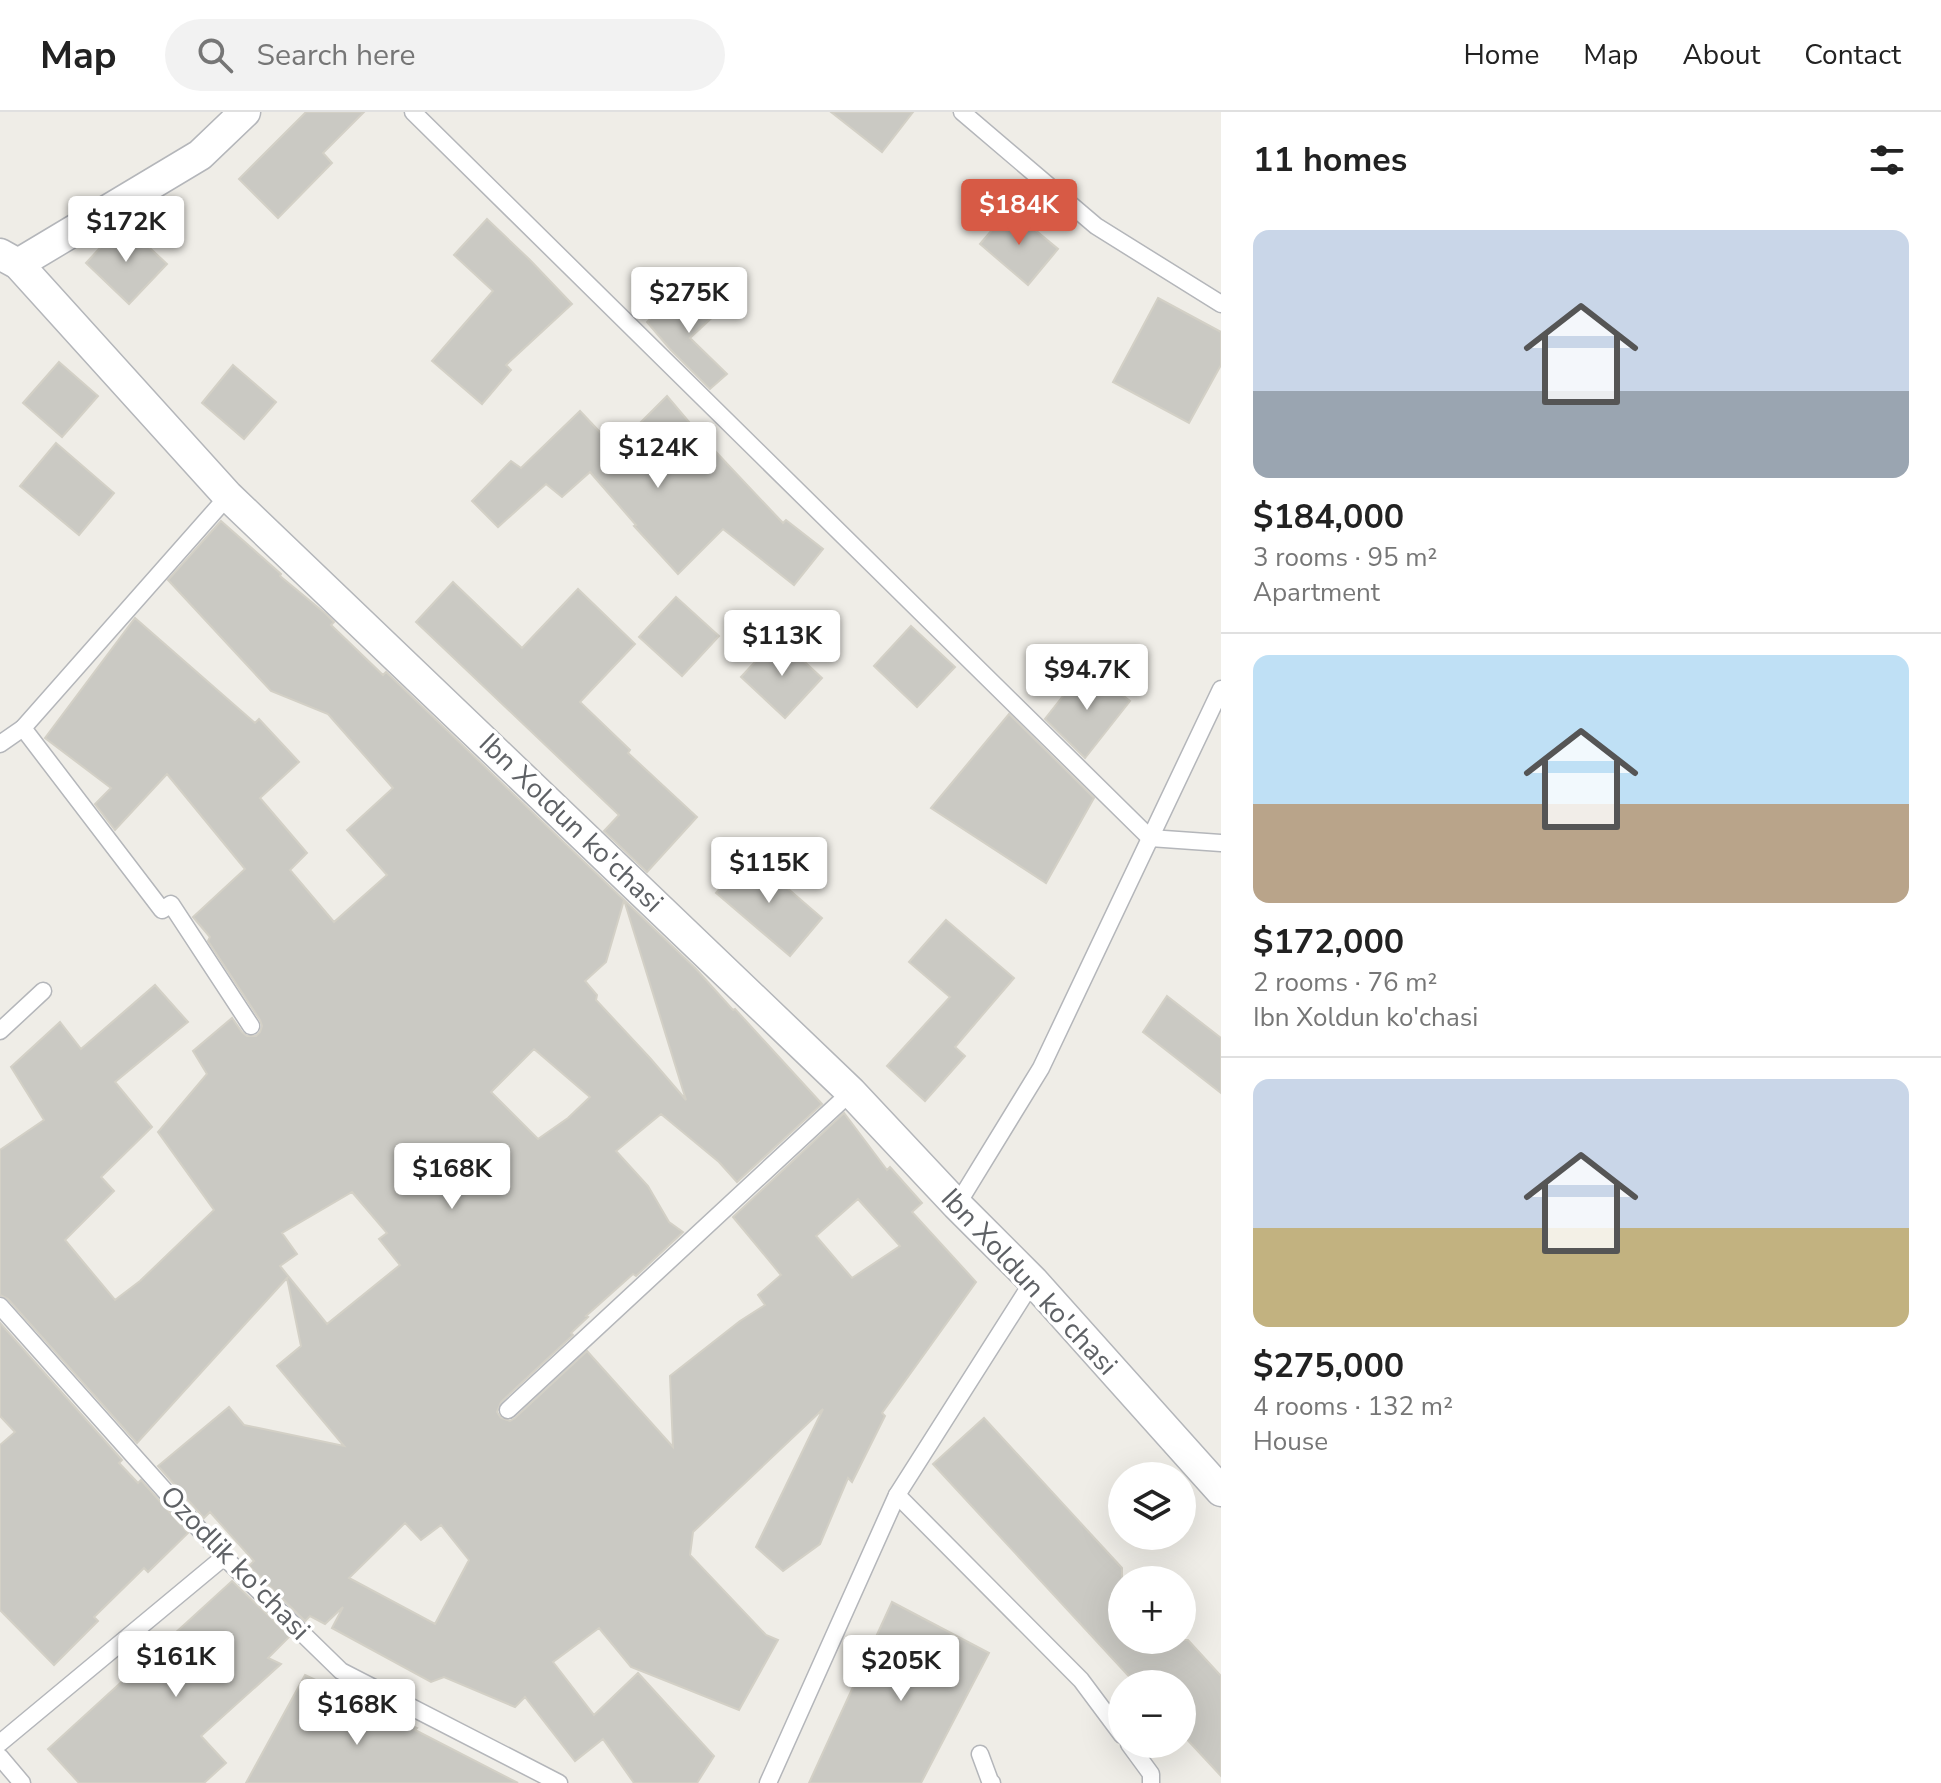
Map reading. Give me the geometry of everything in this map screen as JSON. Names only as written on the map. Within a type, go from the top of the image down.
[{"type":"street","points":[[9,259],[200,155],[245,112]]},
{"type":"street","name":"Ibn Xoldun ko'chasi","points":[[9,259],[228,496],[851,1092],[1033,1281],[1221,1491]]},
{"type":"lane","points":[[413,112],[1150,838],[1221,843]]},
{"type":"lane","points":[[962,112],[1096,226],[1221,304]]},
{"type":"lane","points":[[0,744],[23,728],[228,496]]},
{"type":"lane","points":[[957,1205],[1041,1068],[1221,689]]},
{"type":"lane","points":[[23,728],[162,910],[171,904],[251,1026]]},
{"type":"lane","points":[[0,1031],[43,991]]},
{"type":"lane","points":[[508,1410],[851,1092]]},
{"type":"lane","points":[[768,1783],[897,1495],[1033,1281]]},
{"type":"lane","name":"Ozodlik ko'chasi","points":[[0,1306],[224,1557],[341,1671],[559,1783]]},
{"type":"lane","points":[[897,1495],[1081,1680],[1108,1716]]},
{"type":"lane","points":[[0,1743],[224,1557]]},
{"type":"lane","points":[[980,1754],[992,1783]]},
{"type":"lane","points":[[0,1757],[22,1783]]},
{"type":"lane","points":[[1139,1758],[1151,1774],[1151,1783]]},
{"type":"building","points":[[306,112],[364,112],[323,153],[332,163],[278,218],[239,179]]},
{"type":"building","points":[[831,112],[913,112],[882,152]]},
{"type":"building","points":[[1010,209],[1058,249],[1028,285],[980,244]]},
{"type":"building","points":[[487,219],[572,304],[506,365],[511,370],[482,404],[432,361],[493,291],[454,255]]},
{"type":"building","points":[[123,223],[167,264],[129,304],[86,263]]},
{"type":"building","points":[[694,288],[717,313],[690,338],[727,374],[710,389],[647,322],[660,309],[666,314]]},
{"type":"building","points":[[1158,298],[1221,332],[1221,365],[1189,423],[1113,382]]},
{"type":"building","points":[[59,362],[98,396],[62,437],[23,403]]},
{"type":"building","points":[[233,365],[276,402],[244,439],[202,403]]},
{"type":"building","points":[[667,396],[783,523],[786,520],[823,549],[794,585],[723,529],[678,574],[590,472],[562,497],[546,484],[498,527],[472,501],[511,461],[521,468],[580,411],[615,448]]},
{"type":"building","points":[[56,443],[114,493],[79,535],[20,486]]},
{"type":"building","points":[[221,521],[326,614],[334,622],[331,625],[383,675],[386,672],[624,900],[696,969],[822,1104],[737,1182],[719,1162],[661,1114],[616,1151],[648,1186],[669,1222],[683,1232],[636,1276],[633,1274],[586,1316],[571,1333],[573,1335],[501,1402],[497,1412],[501,1418],[510,1421],[515,1418],[587,1351],[673,1447],[670,1376],[765,1305],[758,1295],[781,1275],[733,1217],[844,1113],[887,1170],[890,1167],[922,1203],[912,1212],[976,1282],[882,1413],[885,1416],[852,1482],[848,1478],[820,1544],[783,1571],[756,1547],[823,1409],[693,1532],[690,1555],[766,1635],[778,1640],[739,1710],[631,1667],[599,1628],[553,1662],[594,1715],[638,1673],[714,1756],[697,1783],[634,1783],[603,1739],[575,1761],[525,1697],[515,1707],[444,1677],[431,1682],[332,1628],[343,1607],[325,1624],[310,1616],[305,1621],[249,1566],[254,1561],[210,1512],[204,1518],[158,1466],[229,1407],[244,1425],[344,1446],[277,1366],[301,1346],[287,1278],[137,1443],[8,1299],[0,1295],[0,1150],[44,1120],[11,1067],[60,1022],[81,1049],[155,985],[188,1022],[115,1082],[152,1127],[101,1177],[114,1191],[65,1240],[115,1300],[140,1281],[214,1210],[158,1132],[207,1074],[193,1051],[232,1018],[247,1036],[256,1036],[262,1026],[208,941],[210,937],[193,917],[245,869],[167,774],[115,830],[95,804],[111,788],[45,738],[135,618],[255,723],[259,719],[299,762],[260,798],[307,853],[290,870],[334,922],[387,875],[347,830],[393,788],[328,714],[271,691],[168,580]],"holes":[[[624,900],[686,1100],[596,1000],[597,995],[585,981],[606,962]],[[534,1049],[590,1097],[568,1118],[538,1139],[491,1092]],[[352,1192],[387,1233],[379,1239],[400,1265],[327,1324],[280,1266],[297,1254],[282,1233]],[[858,1199],[900,1246],[852,1278],[816,1236]],[[405,1523],[421,1540],[441,1525],[469,1560],[435,1624],[349,1578]]]},
{"type":"building","points":[[453,582],[522,648],[578,589],[635,644],[580,702],[630,750],[628,753],[697,817],[647,872],[604,831],[619,815],[416,622]]},
{"type":"building","points":[[676,597],[719,636],[682,676],[639,637]]},
{"type":"building","points":[[911,626],[955,667],[917,707],[874,666]]},
{"type":"building","points":[[778,637],[822,678],[785,718],[741,677]]},
{"type":"building","points":[[1086,667],[1130,701],[1085,758],[1045,719]]},
{"type":"building","points":[[1009,714],[1094,798],[1046,883],[931,808]]},
{"type":"building","points":[[749,855],[822,918],[790,956],[716,893]]},
{"type":"building","points":[[946,920],[1014,978],[955,1047],[965,1056],[925,1101],[887,1066],[950,997],[909,962]]},
{"type":"building","points":[[1167,996],[1221,1038],[1221,1093],[1143,1032]]},
{"type":"building","points":[[0,1323],[122,1460],[119,1463],[138,1483],[141,1480],[188,1533],[148,1572],[144,1568],[94,1617],[98,1621],[54,1665],[0,1610],[0,1445],[15,1432],[0,1416]]},
{"type":"building","points":[[984,1418],[1120,1566],[1108,1566],[1108,1654],[933,1464]]},
{"type":"building","points":[[232,1581],[290,1636],[268,1658],[281,1664],[201,1736],[226,1763],[204,1783],[79,1783],[48,1749]]},
{"type":"building","points":[[892,1602],[989,1653],[921,1783],[809,1783]]},
{"type":"building","points":[[1196,1649],[1221,1676],[1221,1776],[1196,1749],[1196,1670],[1123,1670],[1108,1654],[1196,1654]]},
{"type":"building","points":[[305,1675],[417,1728],[415,1730],[518,1783],[246,1783]]}]
